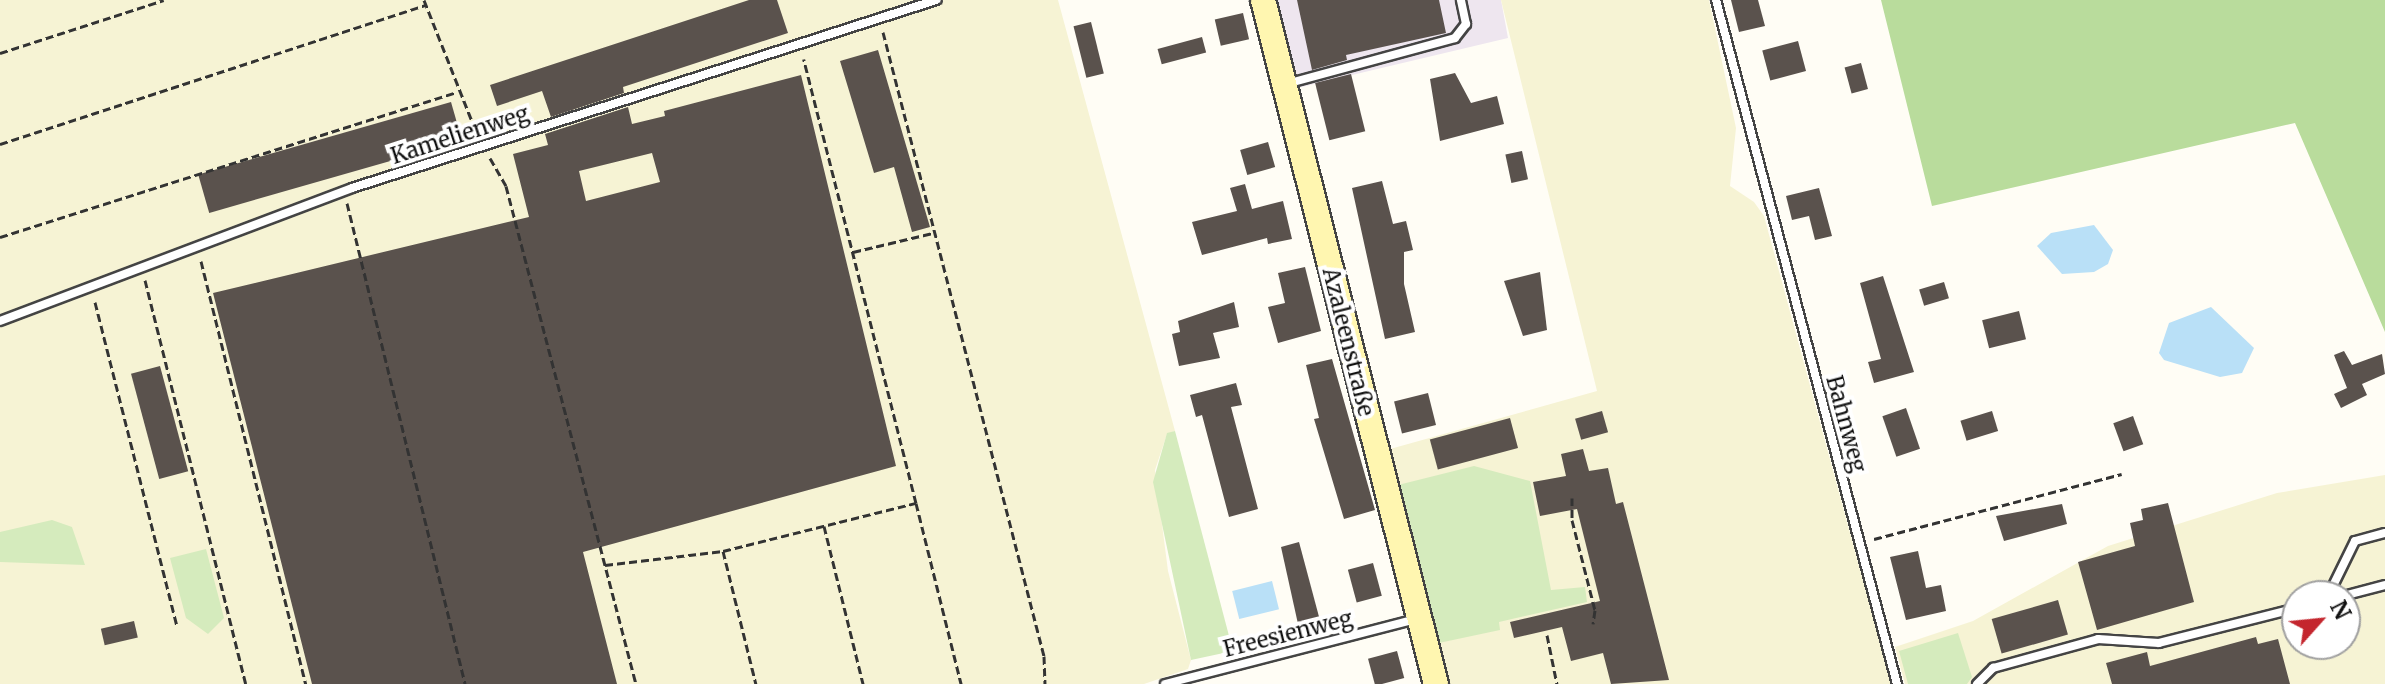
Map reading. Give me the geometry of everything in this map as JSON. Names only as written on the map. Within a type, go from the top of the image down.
[{"type":"street","name":"Azaleenstraße","points":[[1263,0],[1434,684]]},
{"type":"lane","name":"Kamelienweg","points":[[0,321],[344,191],[936,0]]},
{"type":"lane","points":[[1285,85],[1455,38],[1466,24],[1461,0]]},
{"type":"lane","name":"Bahnweg","points":[[1716,0],[1897,684]]},
{"type":"lane","points":[[2336,580],[2355,541],[2385,533]]},
{"type":"lane","points":[[2361,591],[2385,585]]},
{"type":"lane","points":[[1977,684],[1993,668],[2098,639],[2159,643],[2281,612]]},
{"type":"lane","name":"Freesienweg","points":[[1165,684],[1419,619]]},
{"type":"path","points":[[0,53],[164,0]]},
{"type":"path","points":[[0,144],[425,2],[457,92],[482,146],[506,186],[636,684]]},
{"type":"path","points":[[880,18],[1044,656],[1045,684]]},
{"type":"path","points":[[801,44],[961,684]]},
{"type":"path","points":[[0,237],[457,92]]},
{"type":"path","points":[[344,191],[465,684]]},
{"type":"path","points":[[853,252],[933,233]]},
{"type":"path","points":[[197,247],[306,684]]},
{"type":"path","points":[[142,267],[246,684]]},
{"type":"path","points":[[91,286],[177,627]]},
{"type":"path","points":[[1859,543],[2122,474]]},
{"type":"path","points":[[1572,498],[1572,520],[1595,610],[1593,624]]},
{"type":"path","points":[[605,565],[723,551],[916,503]]},
{"type":"path","points":[[824,526],[863,684]]},
{"type":"path","points":[[723,551],[756,684]]},
{"type":"path","points":[[1547,635],[1557,684]]},
{"type":"shaded area","points":[[0,0],[1058,0],[1175,431],[1167,434],[1155,470],[1168,571],[1191,660],[1188,669],[1144,684],[0,684]]},
{"type":"shaded area","points":[[1272,0],[1501,0],[1508,38],[1293,89]]},
{"type":"shaded area","points":[[1501,0],[1709,0],[1736,128],[1730,186],[1754,202],[1764,216],[1891,684],[1442,684],[1383,451],[1597,391]]},
{"type":"shaded area","points":[[2385,475],[2385,684],[1905,684],[1895,647],[1973,621],[2108,546],[2277,493]]},
{"type":"green space","points":[[1881,0],[2385,0],[2385,332],[2295,123],[1932,206]]},
{"type":"green space","points":[[1175,431],[1233,651],[1191,660],[1153,482],[1167,433]]},
{"type":"green space","points":[[1474,466],[1530,481],[1551,590],[1585,587],[1587,602],[1499,622],[1500,630],[1434,644],[1394,486]]},
{"type":"green space","points":[[52,520],[72,527],[85,565],[0,562],[0,532]]},
{"type":"green space","points":[[206,549],[224,618],[208,634],[186,618],[170,558]]},
{"type":"green space","points":[[1958,633],[1972,677],[1967,684],[1908,684],[1899,651]]},
{"type":"water","points":[[2094,225],[2113,250],[2108,264],[2094,272],[2062,274],[2037,246],[2051,233]]},
{"type":"water","points":[[2211,307],[2254,348],[2242,373],[2220,377],[2164,360],[2159,353],[2169,323]]},
{"type":"water","points":[[1272,581],[1279,609],[1239,619],[1232,591]]},
{"type":"building","points":[[749,0],[777,0],[788,33],[623,87],[624,93],[551,117],[542,91],[497,106],[490,85]]},
{"type":"building","points":[[1297,0],[1439,0],[1446,33],[1346,55],[1347,60],[1312,70]]},
{"type":"building","points":[[1731,0],[1758,0],[1765,26],[1739,32]]},
{"type":"building","points":[[1243,13],[1249,39],[1221,46],[1215,20]]},
{"type":"building","points":[[1091,22],[1104,73],[1086,78],[1074,26]]},
{"type":"building","points":[[1202,37],[1206,52],[1162,64],[1158,49]]},
{"type":"building","points":[[1798,41],[1806,71],[1770,81],[1762,51]]},
{"type":"building","points":[[878,50],[930,227],[912,232],[894,167],[874,173],[840,61]]},
{"type":"building","points":[[1861,63],[1868,89],[1852,93],[1845,67]]},
{"type":"building","points":[[1455,73],[1471,103],[1497,96],[1504,124],[1440,141],[1430,79]]},
{"type":"building","points":[[1351,74],[1365,131],[1329,140],[1315,83]]},
{"type":"building","points":[[801,75],[896,466],[583,552],[617,684],[312,684],[213,293],[529,217],[513,154],[548,145],[545,134],[628,107],[632,124],[665,116],[664,111]],"holes":[[[652,153],[660,182],[586,201],[579,171]]]},
{"type":"building","points":[[451,102],[462,140],[209,213],[198,174]]},
{"type":"building","points":[[1268,142],[1275,167],[1247,175],[1240,150]]},
{"type":"building","points":[[1522,151],[1528,179],[1511,183],[1505,155]]},
{"type":"building","points":[[1382,181],[1393,224],[1406,221],[1413,250],[1404,252],[1404,284],[1415,332],[1385,339],[1352,188]]},
{"type":"building","points":[[1245,184],[1252,209],[1283,201],[1292,239],[1268,244],[1267,238],[1202,255],[1192,222],[1237,211],[1230,188]]},
{"type":"building","points":[[1819,188],[1832,236],[1815,240],[1809,216],[1792,220],[1786,196]]},
{"type":"building","points":[[1305,267],[1321,331],[1278,343],[1268,307],[1285,303],[1278,273]]},
{"type":"building","points":[[1540,272],[1547,330],[1523,336],[1504,281]]},
{"type":"building","points":[[1883,276],[1914,372],[1874,383],[1868,362],[1881,359],[1860,283]]},
{"type":"building","points":[[1944,282],[1949,298],[1924,306],[1919,290]]},
{"type":"building","points":[[1234,302],[1239,327],[1213,333],[1220,358],[1179,366],[1172,334],[1180,332],[1178,321]]},
{"type":"building","points":[[2019,311],[2026,339],[1989,348],[1982,320]]},
{"type":"building","points":[[2344,351],[2352,365],[2382,354],[2385,374],[2362,384],[2367,395],[2341,408],[2334,394],[2347,388],[2334,355]]},
{"type":"building","points":[[1332,359],[1375,510],[1344,519],[1314,419],[1319,418],[1306,365]]},
{"type":"building","points":[[160,366],[188,471],[159,479],[131,374]]},
{"type":"building","points":[[1236,383],[1242,405],[1231,407],[1258,509],[1229,517],[1202,415],[1196,417],[1190,395]]},
{"type":"building","points":[[1428,393],[1436,425],[1402,433],[1394,401]]},
{"type":"building","points":[[1906,408],[1920,449],[1896,457],[1882,416]]},
{"type":"building","points":[[1602,411],[1608,432],[1581,440],[1575,419]]},
{"type":"building","points":[[1992,411],[1998,431],[1967,441],[1960,421]]},
{"type":"building","points":[[2133,416],[2143,444],[2124,451],[2113,423]]},
{"type":"building","points":[[1510,418],[1518,448],[1438,469],[1430,439]]},
{"type":"building","points":[[1583,449],[1589,471],[1608,468],[1616,504],[1623,502],[1669,680],[1611,684],[1603,653],[1571,661],[1562,627],[1514,638],[1510,622],[1600,601],[1577,509],[1540,516],[1533,482],[1566,476],[1561,454]]},
{"type":"building","points":[[2168,503],[2194,602],[2097,630],[2078,562],[2135,546],[2130,523],[2143,520],[2141,509]]},
{"type":"building","points":[[2062,504],[2067,524],[2004,541],[1996,516]]},
{"type":"building","points":[[1299,542],[1322,628],[1300,633],[1281,547]]},
{"type":"building","points":[[1918,551],[1926,588],[1941,585],[1946,611],[1906,620],[1890,557]]},
{"type":"building","points":[[1373,563],[1382,596],[1357,603],[1348,570]]},
{"type":"building","points":[[2058,600],[2068,635],[2002,654],[1992,619]]},
{"type":"building","points":[[134,621],[138,638],[105,645],[101,629]]},
{"type":"building","points":[[2256,637],[2258,644],[2278,639],[2281,660],[2284,660],[2290,684],[2112,684],[2106,663],[2147,652],[2150,666]]},
{"type":"building","points":[[1397,651],[1404,678],[1375,684],[1368,659]]}]
